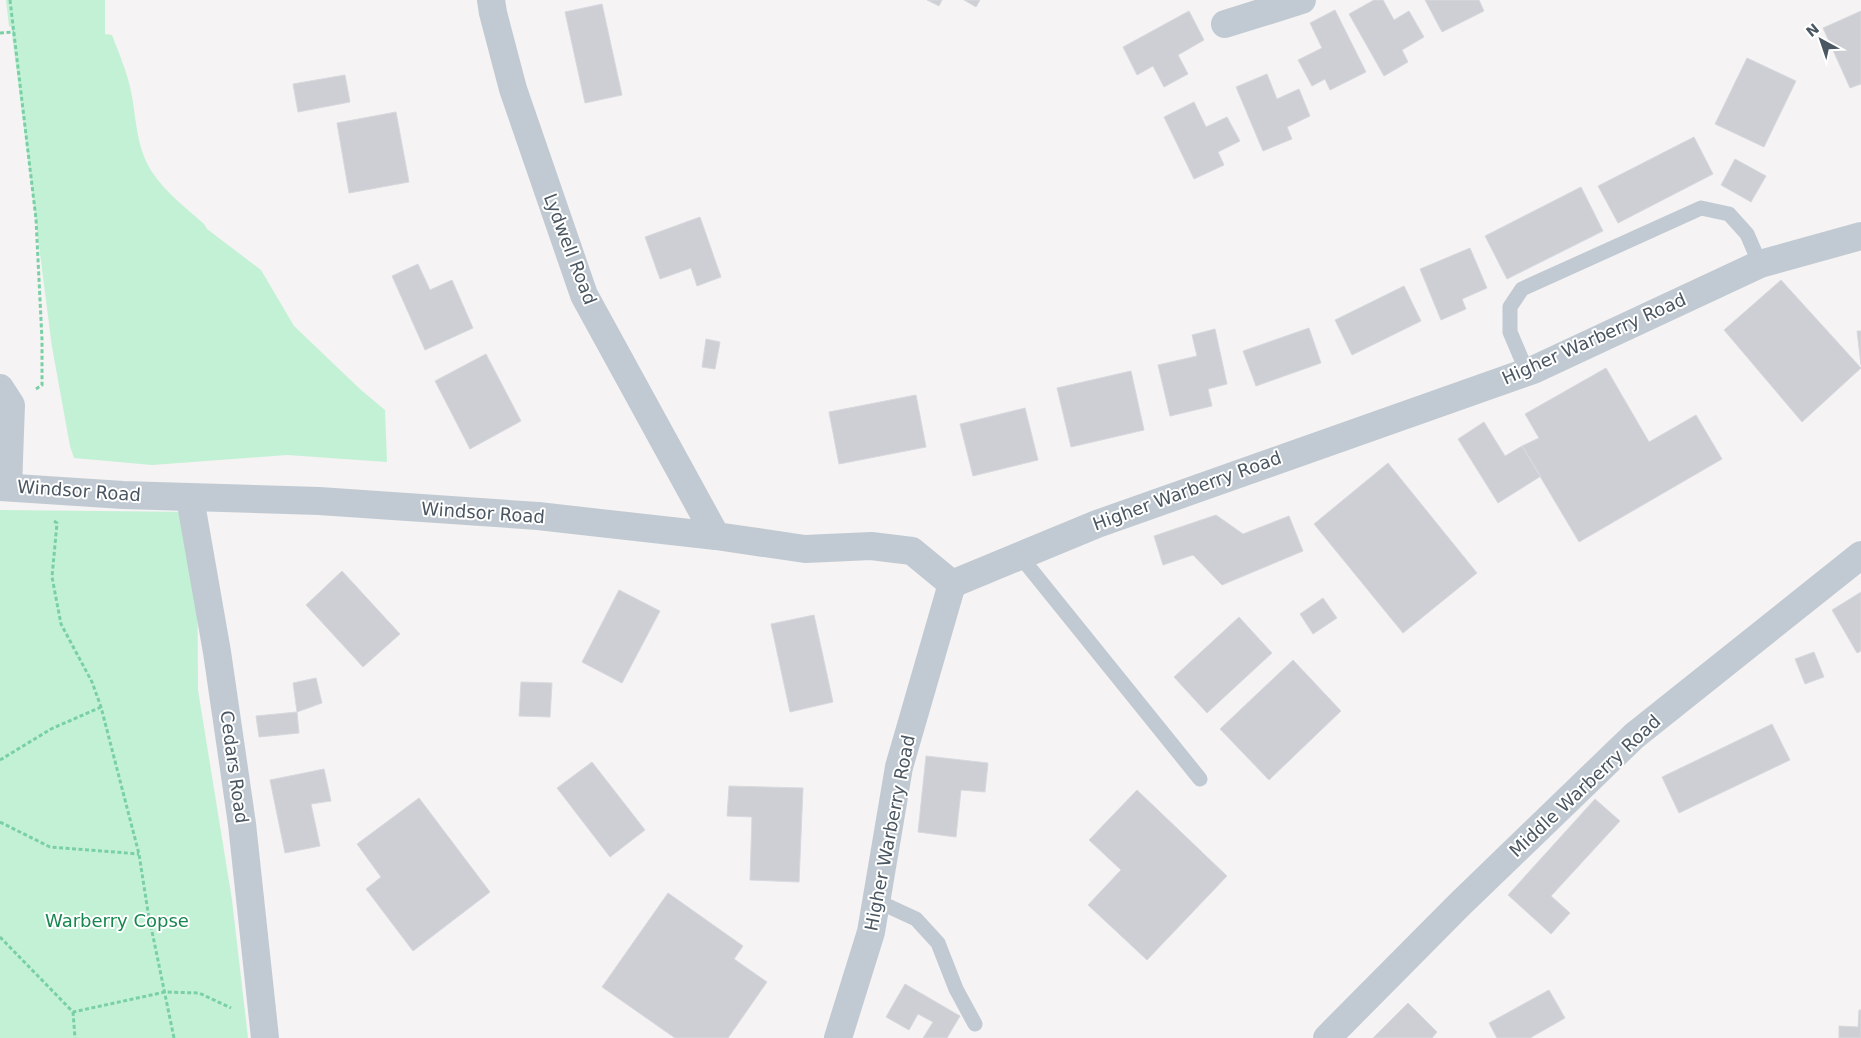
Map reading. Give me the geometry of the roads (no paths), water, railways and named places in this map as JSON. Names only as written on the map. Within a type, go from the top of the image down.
[{"type":"street","name":"Lydwell Road","points":[[492,0],[493,13],[513,89],[584,294],[716,536]]},
{"type":"street","points":[[1225,24],[1302,0]]},
{"type":"street","name":"Higher Warberry Road","points":[[838,1038],[871,932],[899,767],[952,584],[1097,524],[1527,372],[1760,264],[1861,236]]},
{"type":"street","points":[[4,487],[5,396]]},
{"type":"street","name":"Windsor Road","points":[[4,487],[122,495],[319,501],[538,516],[805,548],[871,546],[912,551],[952,584]]},
{"type":"street","name":"Cedars Road","points":[[190,498],[218,652],[242,824],[264,1031]]},
{"type":"street","name":"Middle Warberry Road","points":[[1327,1038],[1459,905],[1634,736],[1861,555]]},
{"type":"lane","points":[[1527,372],[1510,332],[1510,307],[1522,289],[1701,208],[1729,214],[1747,234],[1760,264]]},
{"type":"lane","points":[[1020,556],[1200,779]]},
{"type":"lane","points":[[877,901],[916,919],[938,943],[956,989],[975,1024]]},
{"type":"park label","name":"Warberry Copse","points":[[117,921]]}]
